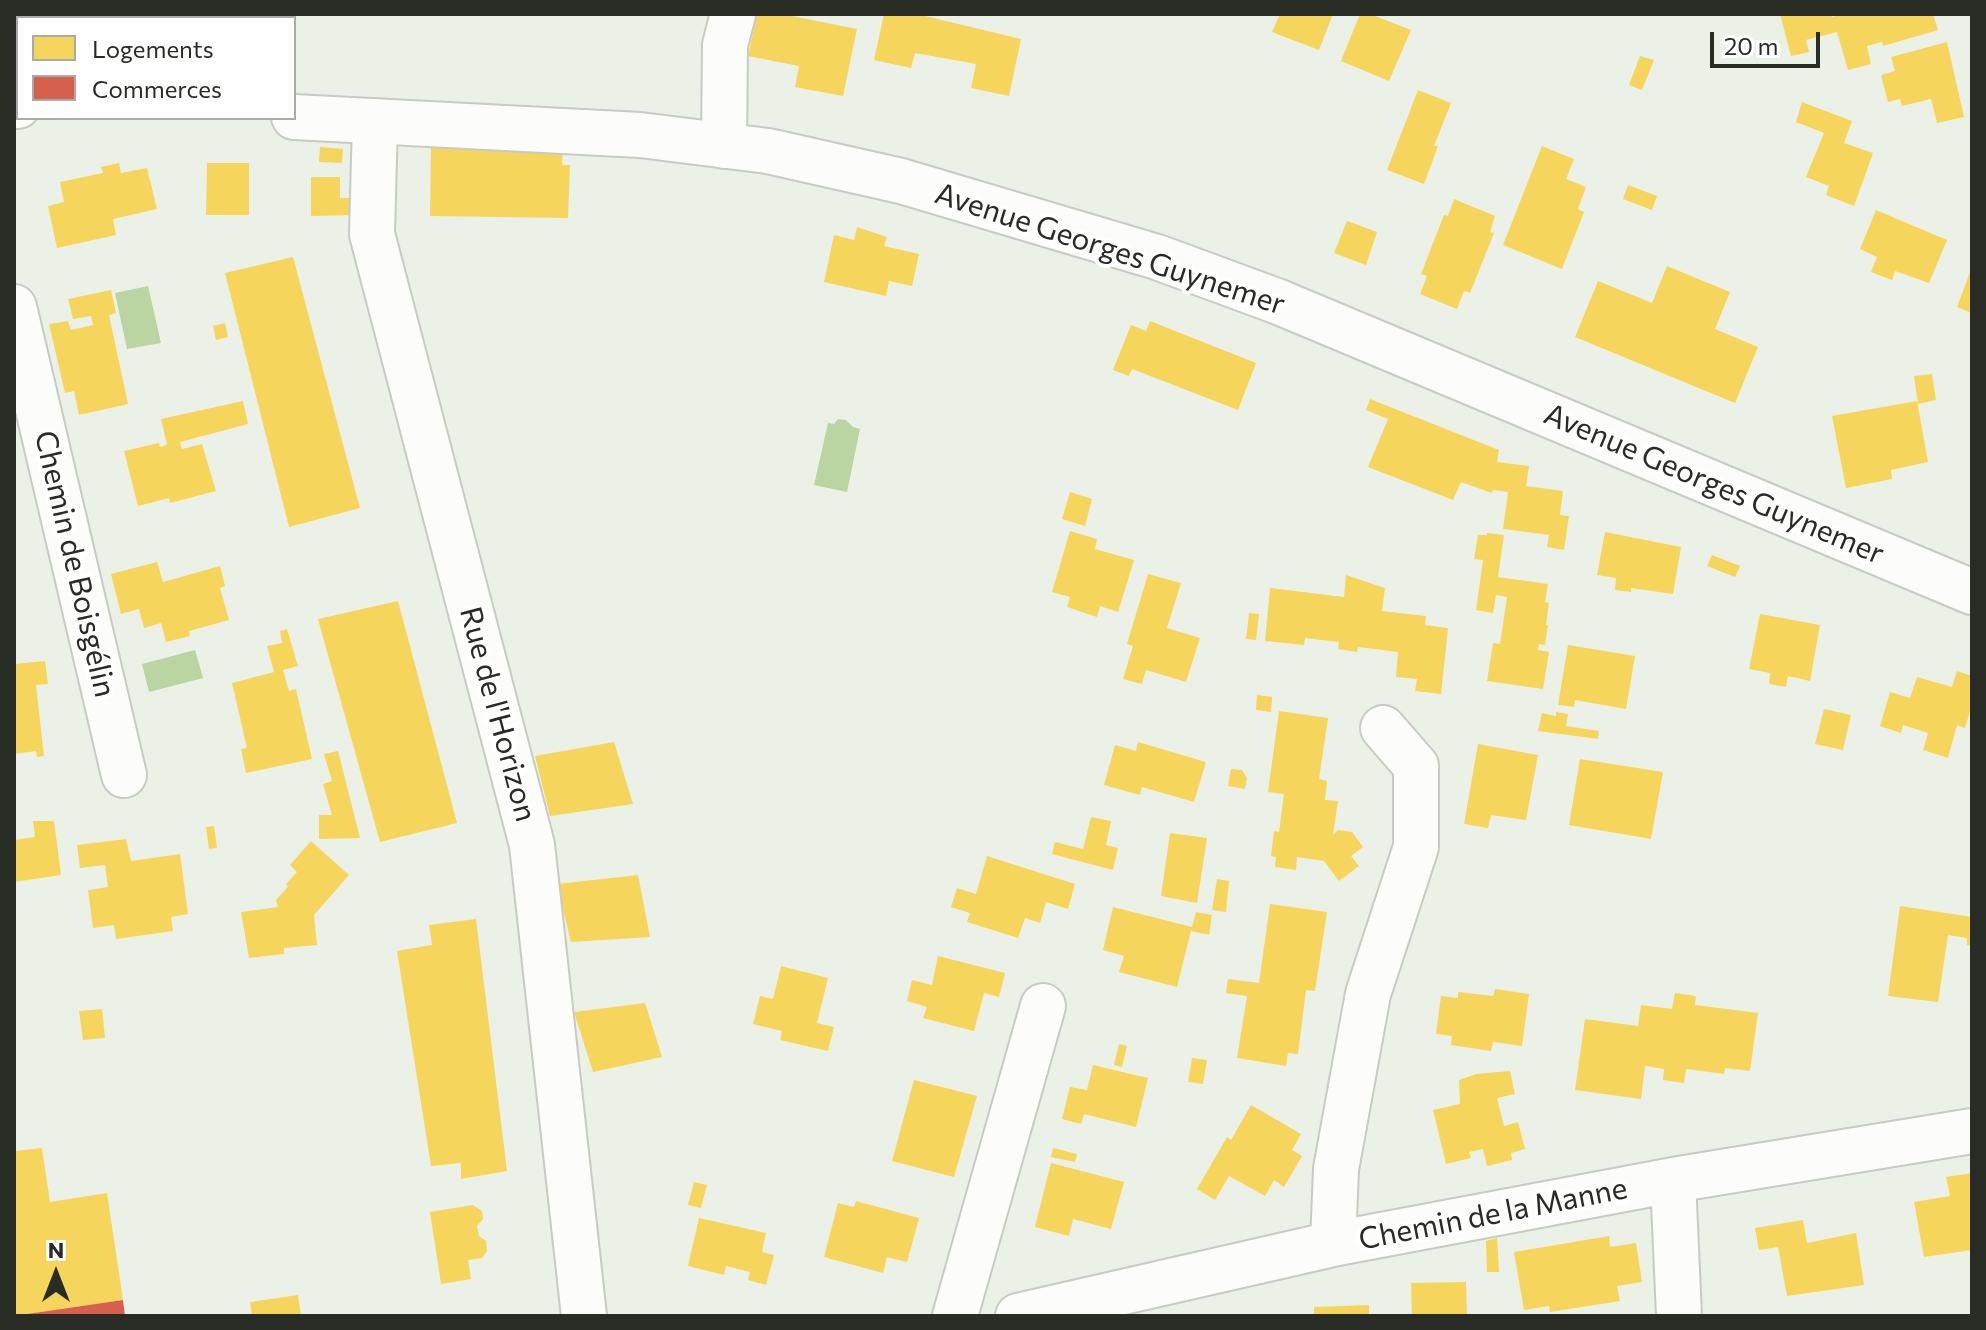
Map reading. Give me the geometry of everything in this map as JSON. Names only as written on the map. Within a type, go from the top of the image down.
[{"type":"street","points":[[724,146],[725,45],[733,14]]},
{"type":"street","name":"Avenue Georges Guynemer","points":[[296,117],[640,135],[768,151],[901,181],[1157,257],[1279,302],[1972,592]]},
{"type":"street","name":"Rue de l'Horizon","points":[[375,121],[372,234],[532,845],[584,1316]]},
{"type":"street","name":"Chemin de Boisgélin","points":[[14,307],[124,775]]},
{"type":"street","points":[[1333,1244],[1336,1169],[1368,994],[1416,847],[1416,766],[1383,728]]},
{"type":"street","points":[[955,1316],[1043,1006]]},
{"type":"street","name":"Chemin de la Manne","points":[[1018,1316],[1171,1299],[1333,1244],[1673,1180],[1972,1131]]},
{"type":"street","points":[[1673,1180],[1679,1316]]},
{"type":"shaded area","points":[[148,286],[161,343],[127,349],[115,293]]},
{"type":"shaded area","points":[[838,419],[846,420],[860,429],[847,492],[814,485],[828,423],[834,424]]},
{"type":"shaded area","points":[[195,650],[203,678],[149,692],[142,664]]},
{"type":"building: Logements","points":[[757,14],[782,14],[857,29],[843,96],[795,87],[799,66],[748,56]]},
{"type":"building: Logements","points":[[884,14],[917,14],[1021,39],[1009,96],[971,88],[976,64],[915,53],[911,68],[874,60]]},
{"type":"building: Logements","points":[[1280,14],[1333,14],[1319,50],[1272,32]]},
{"type":"building: Logements","points":[[1360,14],[1370,14],[1411,30],[1389,81],[1341,61]]},
{"type":"building: Logements","points":[[1780,14],[1831,14],[1832,17],[1844,14],[1933,14],[1938,30],[1883,46],[1882,42],[1867,46],[1871,64],[1848,70],[1837,32],[1806,40],[1809,52],[1791,56]]},
{"type":"building: Logements","points":[[1947,42],[1964,117],[1937,123],[1931,99],[1902,106],[1900,99],[1888,102],[1881,75],[1895,71],[1891,57]]},
{"type":"building: Logements","points":[[1640,56],[1654,60],[1642,90],[1629,85]]},
{"type":"building: Logements","points":[[1418,90],[1451,103],[1434,146],[1438,146],[1424,184],[1387,170]]},
{"type":"building: Logements","points":[[1802,102],[1852,121],[1844,143],[1873,153],[1854,206],[1826,195],[1829,186],[1806,177],[1824,133],[1796,122]]},
{"type":"building: Logements","points":[[431,145],[563,150],[562,165],[570,165],[568,218],[430,216]]},
{"type":"building: Logements","points":[[1542,146],[1574,159],[1566,179],[1586,187],[1578,209],[1584,212],[1562,269],[1503,245]]},
{"type":"building: Logements","points":[[320,147],[343,149],[342,163],[319,162]]},
{"type":"building: Logements","points":[[119,163],[121,173],[147,168],[157,209],[113,219],[116,235],[57,248],[48,206],[64,202],[60,182],[103,173],[101,167]]},
{"type":"building: Logements","points":[[207,163],[249,163],[249,215],[206,215]]},
{"type":"building: Logements","points":[[311,177],[340,177],[340,198],[351,198],[351,215],[311,216]]},
{"type":"building: Logements","points":[[1628,185],[1657,196],[1652,210],[1623,199]]},
{"type":"building: Logements","points":[[1454,199],[1495,216],[1490,232],[1494,233],[1470,293],[1464,291],[1457,309],[1420,294],[1427,276],[1421,274],[1444,215],[1448,216]]},
{"type":"building: Logements","points":[[1876,210],[1947,240],[1929,283],[1895,271],[1892,280],[1871,272],[1877,257],[1860,249]]},
{"type":"building: Logements","points":[[1347,221],[1377,232],[1366,265],[1334,253]]},
{"type":"building: Logements","points":[[857,227],[887,237],[884,246],[919,254],[912,286],[889,281],[886,296],[824,282],[834,235],[854,240]]},
{"type":"building: Logements","points":[[293,257],[360,508],[289,527],[225,273]]},
{"type":"building: Logements","points":[[1667,266],[1730,292],[1715,329],[1758,347],[1735,403],[1575,337],[1598,281],[1652,303]]},
{"type":"building: Logements","points":[[1972,267],[1972,313],[1957,307]]},
{"type":"building: Logements","points":[[111,290],[116,313],[109,315],[128,404],[79,415],[74,391],[65,393],[49,324],[68,321],[71,330],[93,325],[91,316],[73,319],[68,299]]},
{"type":"building: Logements","points":[[1150,321],[1256,363],[1238,410],[1132,369],[1129,376],[1113,370],[1131,325],[1146,331]]},
{"type":"building: Logements","points":[[225,323],[228,337],[216,340],[213,326]]},
{"type":"building: Logements","points":[[1932,374],[1936,400],[1918,404],[1914,376]]},
{"type":"building: Logements","points":[[1370,399],[1499,450],[1497,462],[1529,466],[1526,486],[1563,491],[1560,515],[1569,516],[1564,550],[1547,547],[1549,535],[1503,529],[1508,492],[1493,490],[1492,493],[1461,482],[1453,500],[1368,467],[1388,419],[1366,410]]},
{"type":"building: Logements","points":[[243,401],[248,424],[180,442],[182,449],[202,444],[216,491],[170,503],[169,498],[138,506],[124,451],[159,443],[160,447],[167,445],[161,419]]},
{"type":"building: Logements","points":[[1917,401],[1928,462],[1891,470],[1892,479],[1846,488],[1832,416]]},
{"type":"building: Logements","points":[[1070,492],[1092,499],[1085,526],[1062,519]]},
{"type":"building: Logements","points":[[1070,531],[1097,539],[1095,549],[1134,560],[1118,612],[1100,606],[1097,617],[1067,607],[1070,597],[1052,592]]},
{"type":"building: Logements","points":[[1605,532],[1681,547],[1673,594],[1631,588],[1631,592],[1615,590],[1616,578],[1597,575]]},
{"type":"building: Logements","points":[[1478,535],[1504,535],[1498,577],[1548,584],[1545,645],[1539,644],[1538,650],[1549,652],[1543,689],[1487,681],[1493,643],[1500,644],[1507,597],[1496,595],[1493,613],[1476,610],[1483,560],[1474,559]]},
{"type":"building: Logements","points":[[1712,555],[1740,566],[1735,577],[1707,566]]},
{"type":"building: Logements","points":[[157,562],[163,582],[220,566],[225,586],[220,588],[229,620],[189,631],[190,636],[166,642],[161,623],[144,628],[139,609],[121,614],[111,574]]},
{"type":"building: Logements","points":[[1148,574],[1181,583],[1167,628],[1200,638],[1186,682],[1146,670],[1142,684],[1123,679],[1133,646],[1127,644]]},
{"type":"building: Logements","points":[[1346,575],[1385,588],[1382,611],[1426,616],[1425,625],[1448,628],[1441,694],[1415,691],[1417,679],[1396,677],[1398,652],[1358,647],[1357,652],[1338,649],[1339,642],[1305,638],[1304,645],[1265,641],[1270,588],[1344,597]]},
{"type":"building: Logements","points":[[398,601],[457,823],[380,842],[318,619]]},
{"type":"building: Logements","points":[[1249,613],[1259,614],[1256,640],[1246,639]]},
{"type":"building: Logements","points":[[1760,614],[1820,625],[1810,681],[1788,676],[1786,687],[1769,684],[1770,673],[1749,669]]},
{"type":"building: Logements","points":[[287,629],[298,666],[283,670],[289,691],[296,689],[312,759],[246,773],[241,749],[247,748],[232,683],[274,672],[267,646],[282,643],[280,631]]},
{"type":"building: Logements","points":[[1568,645],[1635,656],[1626,709],[1575,700],[1574,707],[1558,705]]},
{"type":"building: Logements","points":[[45,661],[48,684],[36,685],[44,756],[37,757],[36,751],[14,754],[14,664]]},
{"type":"building: Logements","points":[[1957,671],[1972,676],[1972,705],[1965,728],[1957,725],[1948,758],[1923,750],[1928,733],[1903,725],[1901,733],[1880,726],[1890,692],[1910,698],[1917,677],[1952,687]]},
{"type":"building: Logements","points":[[1257,695],[1272,697],[1271,712],[1256,710]]},
{"type":"building: Logements","points":[[1824,709],[1851,715],[1843,750],[1815,744]]},
{"type":"building: Logements","points":[[1279,711],[1328,718],[1319,779],[1327,781],[1325,800],[1338,801],[1333,835],[1338,830],[1352,832],[1363,847],[1351,856],[1359,866],[1339,881],[1324,861],[1297,857],[1296,870],[1275,867],[1276,857],[1271,856],[1274,831],[1279,832],[1284,794],[1268,792]]},
{"type":"building: Logements","points":[[1556,712],[1568,714],[1566,726],[1599,731],[1598,739],[1538,731],[1542,713],[1556,716]]},
{"type":"building: Logements","points":[[614,742],[633,804],[550,816],[535,756]]},
{"type":"building: Logements","points":[[1138,742],[1206,762],[1194,802],[1142,787],[1140,795],[1104,785],[1115,745],[1136,751]]},
{"type":"building: Logements","points":[[1478,744],[1538,755],[1526,820],[1491,815],[1488,828],[1464,824]]},
{"type":"building: Logements","points":[[338,751],[360,838],[319,839],[319,815],[332,815],[323,784],[332,781],[324,754]]},
{"type":"building: Logements","points":[[1580,759],[1663,772],[1651,839],[1569,825]]},
{"type":"building: Logements","points":[[1231,769],[1242,770],[1247,778],[1245,789],[1228,786]]},
{"type":"building: Logements","points":[[1091,817],[1111,821],[1106,845],[1118,848],[1113,870],[1052,854],[1055,842],[1083,849]]},
{"type":"building: Logements","points":[[33,821],[54,821],[61,875],[14,882],[14,840],[35,837]]},
{"type":"building: Logements","points":[[214,826],[217,848],[209,849],[206,827]]},
{"type":"building: Logements","points":[[1170,833],[1207,838],[1197,903],[1161,896]]},
{"type":"building: Logements","points":[[126,839],[131,861],[180,854],[188,914],[171,917],[173,931],[116,939],[114,925],[93,928],[88,890],[108,887],[105,865],[80,868],[77,845]]},
{"type":"building: Logements","points":[[311,841],[349,875],[314,915],[317,945],[284,948],[284,954],[249,958],[241,912],[278,907],[276,900],[297,872],[290,865]]},
{"type":"building: Logements","points":[[987,856],[1075,884],[1068,909],[1046,902],[1040,923],[1025,918],[1018,938],[967,922],[970,913],[951,907],[957,888],[976,894]]},
{"type":"building: Logements","points":[[638,875],[650,937],[571,942],[557,884]]},
{"type":"building: Logements","points":[[1217,879],[1229,881],[1226,912],[1212,910]]},
{"type":"building: Logements","points":[[1270,904],[1327,912],[1315,991],[1306,990],[1298,1054],[1288,1053],[1286,1066],[1237,1058],[1247,996],[1226,993],[1228,979],[1259,983]]},
{"type":"building: Logements","points":[[1900,906],[1972,917],[1972,946],[1967,945],[1967,938],[1948,935],[1938,1002],[1888,996]]},
{"type":"building: Logements","points":[[1113,907],[1192,927],[1196,912],[1212,915],[1209,935],[1191,931],[1177,987],[1119,972],[1124,956],[1103,950]]},
{"type":"building: Logements","points":[[476,919],[507,1171],[461,1179],[461,1163],[431,1166],[397,951],[432,945],[429,925]]},
{"type":"building: Logements","points":[[938,956],[1005,973],[999,997],[984,993],[974,1031],[923,1018],[927,1007],[907,1001],[912,980],[932,985]]},
{"type":"building: Logements","points":[[781,966],[828,978],[817,1023],[834,1027],[828,1051],[780,1040],[782,1031],[753,1024],[760,996],[773,999]]},
{"type":"building: Logements","points":[[1495,989],[1529,994],[1522,1046],[1493,1042],[1491,1051],[1451,1045],[1452,1036],[1436,1034],[1441,996],[1458,998],[1458,992],[1493,996]]},
{"type":"building: Logements","points":[[1675,993],[1696,996],[1695,1005],[1758,1013],[1750,1071],[1725,1068],[1724,1074],[1686,1069],[1684,1083],[1663,1080],[1664,1069],[1645,1066],[1641,1099],[1575,1090],[1585,1019],[1638,1026],[1641,1005],[1672,1009]]},
{"type":"building: Logements","points":[[645,1003],[662,1057],[593,1072],[574,1012]]},
{"type":"building: Logements","points":[[102,1009],[105,1038],[83,1040],[79,1011]]},
{"type":"building: Logements","points":[[1119,1044],[1127,1046],[1122,1067],[1114,1065]]},
{"type":"building: Logements","points":[[1192,1058],[1207,1060],[1203,1084],[1188,1082]]},
{"type":"building: Logements","points":[[1093,1065],[1148,1078],[1136,1127],[1084,1114],[1081,1124],[1062,1119],[1070,1087],[1087,1090]]},
{"type":"building: Logements","points":[[1510,1071],[1515,1094],[1497,1098],[1504,1126],[1518,1122],[1525,1149],[1511,1153],[1512,1160],[1487,1166],[1483,1149],[1469,1152],[1471,1158],[1446,1164],[1433,1110],[1460,1104],[1459,1080],[1476,1074]]},
{"type":"building: Logements","points":[[914,1080],[977,1096],[954,1177],[892,1161]]},
{"type":"building: Logements","points":[[1251,1105],[1301,1134],[1292,1150],[1302,1156],[1284,1187],[1274,1180],[1265,1196],[1229,1176],[1215,1200],[1197,1189],[1227,1137],[1231,1140]]},
{"type":"building: Logements","points":[[42,1148],[50,1202],[107,1193],[123,1300],[14,1316],[14,1151]]},
{"type":"building: Logements","points":[[1053,1148],[1077,1154],[1075,1162],[1051,1157]]},
{"type":"building: Logements","points":[[1051,1163],[1124,1182],[1111,1229],[1073,1219],[1069,1236],[1035,1227]]},
{"type":"building: Logements","points":[[1972,1173],[1972,1250],[1924,1257],[1914,1202],[1950,1196],[1946,1177]]},
{"type":"building: Logements","points":[[694,1182],[707,1185],[701,1208],[688,1205]]},
{"type":"building: Logements","points":[[856,1201],[919,1218],[907,1262],[887,1257],[883,1273],[824,1257],[838,1203],[854,1207]]},
{"type":"building: Logements","points":[[473,1205],[482,1211],[483,1219],[477,1226],[479,1236],[486,1241],[487,1251],[482,1258],[468,1260],[471,1279],[441,1284],[430,1212]]},
{"type":"building: Logements","points":[[699,1218],[766,1233],[762,1252],[774,1255],[766,1285],[748,1280],[750,1272],[726,1266],[724,1275],[688,1266]]},
{"type":"building: Logements","points":[[1803,1220],[1807,1243],[1856,1233],[1864,1285],[1787,1296],[1778,1247],[1759,1250],[1755,1228]]},
{"type":"building: Logements","points":[[1609,1236],[1610,1247],[1636,1243],[1642,1282],[1617,1286],[1620,1301],[1550,1312],[1549,1306],[1524,1310],[1514,1252]]},
{"type":"building: Logements","points":[[1497,1238],[1499,1272],[1487,1272],[1486,1241]]},
{"type":"building: Logements","points":[[1466,1282],[1467,1316],[1412,1316],[1411,1283]]},
{"type":"building: Logements","points":[[298,1295],[301,1316],[252,1316],[250,1302]]},
{"type":"building: Logements","points":[[1369,1305],[1369,1316],[1314,1316],[1314,1307]]},
{"type":"building: Commerces","points":[[123,1300],[125,1316],[27,1316],[27,1314]]}]
